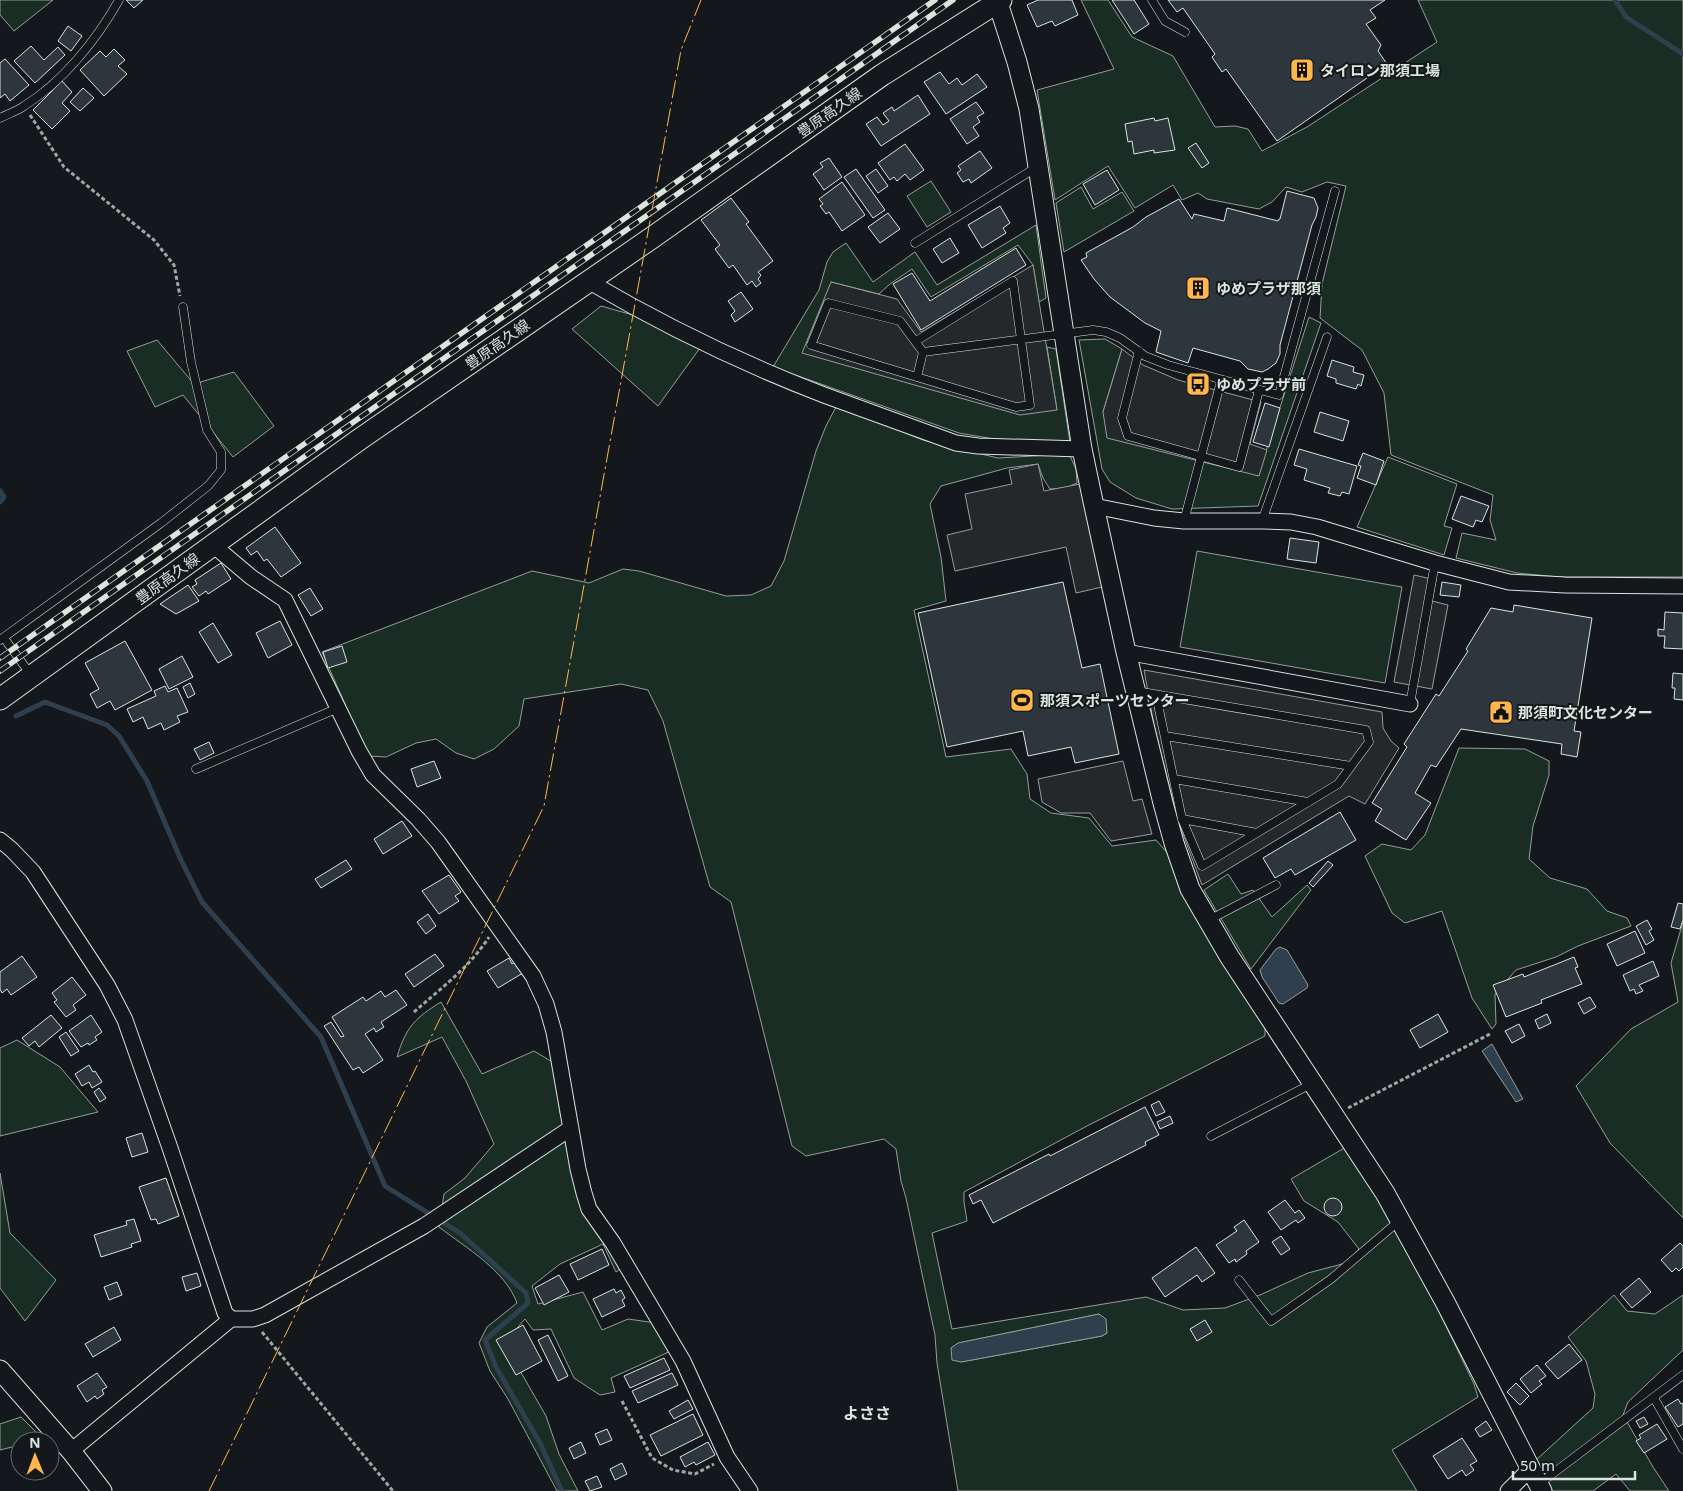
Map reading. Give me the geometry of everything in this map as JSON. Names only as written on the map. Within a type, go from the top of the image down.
[{"type":"main road","name":"豊原高久線","points":[[0,699],[360,439],[882,75],[998,1]]},
{"type":"street","points":[[998,1],[1027,100],[1082,449],[1094,506],[1126,652],[1174,842],[1190,889],[1207,921],[1385,1192],[1445,1302],[1537,1482],[1508,1491]]},
{"type":"street","points":[[588,281],[630,306],[737,358],[823,394],[956,443],[978,446],[1082,449]]},
{"type":"street","points":[[1094,506],[1154,518],[1291,522],[1317,527],[1435,563],[1509,582],[1565,585],[1683,586]]},
{"type":"street","points":[[213,545],[251,577],[285,600],[359,751],[373,775],[438,842],[533,976],[546,1004],[554,1032],[578,1169],[590,1209],[613,1243],[683,1361],[727,1457],[750,1491]]},
{"type":"street","points":[[1126,652],[1410,704]]},
{"type":"street","points":[[0,840],[33,872],[108,985],[125,1020],[225,1313],[231,1319]]},
{"type":"street","points":[[72,1451],[231,1319],[253,1319],[265,1314],[424,1226],[571,1128]]},
{"type":"street","points":[[0,1370],[72,1451],[102,1491]]},
{"type":"lane","points":[[0,118],[24,106],[48,89],[92,40],[119,0]]},
{"type":"lane","points":[[1152,0],[1165,21],[1185,32]]},
{"type":"lane","points":[[915,244],[1038,166]]},
{"type":"lane","points":[[923,352],[1093,330],[1106,332],[1120,338],[1139,351],[1168,365],[1279,396],[1335,192]]},
{"type":"lane","points":[[916,341],[1013,281],[1030,405],[1016,407],[811,345],[828,303],[900,321],[923,352],[917,377]]},
{"type":"lane","points":[[32,676],[2,639],[162,523],[208,486],[222,470],[221,452],[207,430],[190,362],[183,307]]},
{"type":"lane","points":[[1262,520],[1327,337]]},
{"type":"lane","points":[[1139,351],[1122,418],[1128,436],[1239,467],[1259,390]]},
{"type":"lane","points":[[1184,520],[1221,381]]},
{"type":"lane","points":[[1410,704],[1435,563]]},
{"type":"lane","points":[[1136,691],[1366,730],[1369,742],[1338,784],[1202,866],[1182,819],[1156,695]]},
{"type":"lane","points":[[196,769],[338,708]]},
{"type":"lane","points":[[1165,736],[1351,766]]},
{"type":"lane","points":[[1174,779],[1308,802]]},
{"type":"lane","points":[[1182,819],[1258,833]]},
{"type":"lane","points":[[1207,921],[1276,885]]},
{"type":"lane","points":[[1211,1136],[1313,1083]]},
{"type":"lane","points":[[1239,1280],[1271,1321],[1331,1278],[1400,1220]]},
{"type":"lane","points":[[1537,1482],[1683,1375]]},
{"type":"lane","points":[[1654,1398],[1683,1449]]},
{"type":"path","points":[[24,106],[64,166],[159,246],[174,265],[183,307]]},
{"type":"path","points":[[414,1012],[461,970],[482,948],[497,924]]},
{"type":"path","points":[[1334,1116],[1492,1034]]},
{"type":"path","points":[[253,1319],[264,1336],[393,1491]]},
{"type":"path","points":[[622,1401],[652,1458],[673,1470],[696,1474],[727,1457]]},
{"type":"green space","points":[[0,0],[53,0],[14,31],[0,15]]},
{"type":"green space","points":[[1081,0],[1108,0],[1132,37],[1173,56],[1215,127],[1235,126],[1248,129],[1262,151],[1307,127],[1437,42],[1418,0],[1683,0],[1683,577],[1559,577],[1517,573],[1456,558],[1462,533],[1496,540],[1490,520],[1493,495],[1391,455],[1384,393],[1362,350],[1320,318],[1322,284],[1346,186],[1327,182],[1302,192],[1286,187],[1272,202],[1259,209],[1207,199],[1198,193],[1182,200],[1173,185],[1135,208],[1108,166],[1055,200],[1037,90],[1114,69]]},
{"type":"green space","points":[[931,181],[951,212],[927,227],[907,196]]},
{"type":"green space","points":[[1081,187],[1093,209],[1122,192],[1134,211],[1064,252],[1056,203]]},
{"type":"green space","points":[[1036,225],[1046,298],[1039,302],[1033,265],[1018,245],[931,297],[912,269],[879,294],[831,282],[1057,410],[1047,347],[1056,349],[1070,443],[994,439],[959,433],[773,367],[819,290],[827,262],[833,252],[846,243],[873,282],[915,252],[937,285]]},
{"type":"green space","points":[[601,306],[640,317],[700,348],[658,406],[572,329]]},
{"type":"green space","points":[[1309,317],[1321,323],[1258,506],[1172,509],[1136,498],[1110,482],[1102,469],[1079,340],[1105,339],[1122,349],[1103,412],[1258,476]]},
{"type":"green space","points":[[157,340],[194,384],[234,372],[274,426],[233,457],[183,395],[155,407],[127,351]]},
{"type":"green space","points":[[837,405],[923,440],[998,458],[1069,454],[1076,469],[1077,483],[1065,488],[1050,489],[1043,478],[1038,464],[1007,468],[941,486],[930,504],[941,557],[946,601],[914,610],[946,757],[1011,749],[1027,774],[1030,799],[1051,813],[1089,818],[1112,846],[1156,840],[1170,856],[1265,1025],[1265,1036],[1085,1127],[964,1192],[967,1221],[932,1233],[952,1329],[1146,1297],[1183,1310],[1225,1308],[1260,1295],[1308,1273],[1346,1263],[1359,1249],[1338,1222],[1304,1201],[1291,1179],[1346,1147],[1384,1207],[1420,1272],[1474,1384],[1478,1397],[1392,1450],[1417,1491],[958,1491],[937,1363],[935,1335],[901,1181],[896,1149],[884,1139],[806,1156],[792,1146],[731,902],[710,887],[663,721],[648,690],[621,684],[524,699],[519,726],[494,749],[474,759],[456,753],[436,739],[416,743],[386,757],[368,756],[322,652],[532,571],[589,583],[623,569],[639,571],[726,596],[751,595],[771,586],[784,561],[816,451]],"holes":[[[1099,1314],[1107,1333],[1102,1336],[961,1362],[951,1348],[959,1343]]]},
{"type":"green space","points":[[1388,457],[1457,484],[1444,526],[1452,528],[1444,555],[1357,527]]},
{"type":"green space","points":[[1197,551],[1402,587],[1385,683],[1180,647]]},
{"type":"green space","points":[[1459,748],[1525,749],[1549,761],[1549,775],[1533,826],[1529,859],[1550,878],[1587,889],[1607,911],[1627,918],[1631,926],[1578,946],[1556,957],[1516,970],[1495,994],[1496,1024],[1492,1029],[1472,998],[1442,911],[1405,923],[1392,913],[1365,856],[1382,844],[1411,850],[1425,835]]},
{"type":"green space","points":[[1228,874],[1241,894],[1253,890],[1272,917],[1307,885],[1311,890],[1251,969],[1204,890]]},
{"type":"green space","points":[[1683,922],[1683,1218],[1610,1143],[1576,1086],[1631,1029],[1678,1002],[1671,963]]},
{"type":"green space","points":[[441,1002],[482,1074],[534,1051],[554,1063],[560,1113],[569,1140],[579,1196],[623,1267],[616,1272],[603,1244],[560,1264],[532,1286],[538,1304],[583,1292],[602,1330],[628,1319],[656,1323],[671,1351],[611,1378],[615,1392],[600,1395],[574,1378],[551,1329],[533,1330],[525,1319],[504,1343],[546,1416],[559,1454],[578,1491],[557,1491],[508,1399],[490,1371],[479,1343],[487,1327],[517,1303],[511,1291],[504,1280],[484,1260],[439,1227],[444,1194],[465,1178],[494,1144],[466,1081],[442,1037],[397,1057],[404,1038],[413,1024],[424,1013]]},
{"type":"green space","points":[[17,1040],[60,1067],[98,1112],[0,1136],[0,1048]]},
{"type":"green space","points":[[0,1173],[10,1233],[56,1280],[25,1321],[0,1288]]},
{"type":"green space","points":[[1614,1295],[1627,1311],[1655,1314],[1683,1295],[1683,1350],[1628,1402],[1623,1415],[1669,1491],[1630,1491],[1616,1474],[1593,1491],[1552,1491],[1536,1460],[1593,1408],[1595,1394],[1586,1361],[1568,1337]]},
{"type":"green space","points":[[21,1417],[35,1431],[10,1431],[10,1448],[0,1450],[0,1424]]},
{"type":"shaded area","points":[[1033,265],[1057,410],[1020,415],[802,353],[831,282],[897,299],[921,332]]},
{"type":"shaded area","points":[[1122,349],[1143,365],[1178,380],[1261,402],[1250,444],[1267,450],[1259,476],[1107,438],[1103,412]]},
{"type":"shaded area","points":[[1038,464],[1044,491],[1080,484],[1102,587],[1076,593],[1066,547],[955,571],[947,535],[972,529],[965,494],[1012,484],[1009,470]]},
{"type":"shaded area","points":[[1414,575],[1436,580],[1432,601],[1448,605],[1432,689],[1394,682]]},
{"type":"shaded area","points":[[1144,670],[1382,712],[1383,728],[1391,741],[1399,748],[1365,804],[1349,796],[1202,885],[1178,821],[1154,725]]},
{"type":"shaded area","points":[[1123,761],[1133,801],[1142,799],[1152,834],[1111,841],[1090,813],[1061,813],[1042,802],[1038,779]]},
{"type":"water","points":[[1280,947],[1287,950],[1308,985],[1307,988],[1283,1004],[1279,1003],[1262,977],[1260,970],[1276,949]]},
{"type":"water","points":[[1492,1044],[1523,1099],[1516,1102],[1482,1051]]},
{"type":"water","points":[[1099,1314],[1106,1319],[1107,1333],[1102,1336],[961,1362],[952,1360],[951,1348],[958,1343]]},
{"type":"building","points":[[126,0],[143,0],[134,8]]},
{"type":"building","points":[[1038,0],[1072,0],[1078,15],[1055,26],[1052,21],[1037,27],[1027,5]]},
{"type":"building","points":[[1112,0],[1134,0],[1149,24],[1134,34]]},
{"type":"building","name":"タイロン那須工場","points":[[1168,0],[1385,0],[1370,10],[1376,18],[1366,24],[1381,45],[1378,51],[1387,64],[1277,141],[1226,69],[1222,72],[1212,57],[1215,54],[1183,8],[1177,12]]},
{"type":"building","points":[[68,26],[82,36],[71,51],[58,41]]},
{"type":"building","points":[[31,46],[44,60],[58,47],[65,55],[35,83],[14,61]]},
{"type":"building","points":[[114,49],[125,60],[118,66],[127,74],[104,96],[80,70],[100,51],[106,57]]},
{"type":"building","points":[[5,59],[29,85],[10,101],[5,94],[0,98],[0,63]]},
{"type":"building","points":[[940,72],[949,84],[957,78],[962,85],[977,74],[987,87],[946,114],[924,82]]},
{"type":"building","points":[[62,81],[72,92],[62,103],[70,111],[52,129],[33,110]]},
{"type":"building","points":[[83,88],[94,98],[80,111],[70,102]]},
{"type":"building","points":[[918,95],[930,114],[881,146],[866,124],[877,117],[883,125],[889,121],[883,113],[892,107],[894,111]]},
{"type":"building","points":[[976,102],[984,113],[977,117],[980,122],[973,127],[979,136],[967,144],[950,119]]},
{"type":"building","points":[[1154,118],[1155,121],[1168,118],[1175,150],[1154,153],[1154,150],[1134,154],[1132,141],[1128,142],[1125,124]]},
{"type":"building","points":[[1196,143],[1209,163],[1202,168],[1188,148]]},
{"type":"building","points":[[905,144],[924,170],[910,180],[905,174],[897,181],[894,177],[890,180],[878,163]]},
{"type":"building","points":[[980,151],[992,168],[971,183],[969,179],[963,182],[957,173],[961,170],[958,166]]},
{"type":"building","points":[[829,158],[842,177],[824,190],[813,174],[823,167],[820,163]]},
{"type":"building","points":[[856,169],[885,210],[873,218],[844,177]]},
{"type":"building","points":[[876,169],[888,186],[878,193],[866,176]]},
{"type":"building","points":[[1107,170],[1119,190],[1095,205],[1083,184]]},
{"type":"building","points":[[842,182],[865,215],[842,231],[829,212],[826,214],[820,206],[823,204],[819,199]]},
{"type":"building","name":"ゆめプラザ那須","points":[[1287,191],[1314,198],[1318,208],[1280,345],[1280,354],[1276,363],[1262,372],[1248,369],[1240,361],[1193,348],[1188,363],[1156,352],[1161,331],[1145,323],[1110,297],[1081,260],[1087,257],[1086,253],[1179,199],[1192,219],[1194,214],[1224,221],[1227,208],[1278,221]]},
{"type":"building","points":[[731,198],[749,222],[746,224],[773,261],[758,272],[761,275],[758,279],[761,283],[756,287],[752,281],[747,285],[733,265],[729,268],[715,249],[720,245],[701,220]]},
{"type":"building","points":[[1000,206],[1010,223],[1003,228],[1006,233],[982,248],[968,225]]},
{"type":"building","points":[[888,213],[900,229],[880,243],[868,227]]},
{"type":"building","points":[[950,238],[959,253],[942,263],[933,249]]},
{"type":"building","points":[[1016,248],[1026,265],[921,330],[893,284],[912,273],[930,301]]},
{"type":"building","points":[[741,292],[753,309],[735,322],[731,315],[735,311],[728,301]]},
{"type":"building","points":[[1332,360],[1354,367],[1353,372],[1364,375],[1361,386],[1358,384],[1356,389],[1336,383],[1336,379],[1327,376]]},
{"type":"building","points":[[1265,403],[1280,408],[1269,447],[1253,442]]},
{"type":"building","points":[[1320,412],[1349,421],[1343,441],[1314,432]]},
{"type":"building","points":[[1299,449],[1357,466],[1349,494],[1342,492],[1340,496],[1328,493],[1330,488],[1304,480],[1307,469],[1294,465]]},
{"type":"building","points":[[1363,453],[1384,461],[1376,485],[1357,478],[1361,466],[1358,465]]},
{"type":"building","points":[[1461,496],[1489,506],[1482,522],[1476,520],[1473,527],[1452,519]]},
{"type":"building","points":[[275,527],[301,563],[281,577],[267,559],[264,561],[257,551],[251,555],[246,548]]},
{"type":"building","points":[[1290,538],[1319,542],[1316,563],[1287,559]]},
{"type":"building","points":[[221,563],[231,579],[208,594],[206,591],[199,596],[192,587],[197,584],[195,580]]},
{"type":"building","name":"那須スポーツセンター","points":[[1063,582],[1082,668],[1100,664],[1119,754],[1075,763],[1071,747],[1028,756],[1023,731],[947,747],[918,613]]},
{"type":"building","points":[[1442,582],[1461,585],[1459,597],[1440,595]]},
{"type":"building","points":[[188,585],[199,601],[176,614],[160,604]]},
{"type":"building","points":[[310,588],[323,609],[311,616],[298,595]]},
{"type":"building","name":"那須町文化センター","points":[[1514,605],[1592,618],[1574,731],[1581,732],[1577,757],[1561,754],[1562,744],[1461,729],[1436,767],[1431,765],[1415,793],[1431,803],[1406,840],[1375,821],[1382,809],[1372,803],[1407,747],[1404,744],[1436,694],[1439,696],[1468,651],[1466,649],[1491,608],[1513,612]]},
{"type":"building","points":[[1665,612],[1683,613],[1683,649],[1664,648],[1665,636],[1658,636],[1658,629],[1664,630]]},
{"type":"building","points":[[280,621],[292,645],[268,658],[256,633]]},
{"type":"building","points":[[213,623],[232,655],[218,663],[199,632]]},
{"type":"building","points":[[125,641],[152,690],[115,710],[110,701],[97,708],[90,694],[99,689],[85,663]]},
{"type":"building","points":[[342,646],[347,662],[328,668],[323,652]]},
{"type":"building","points":[[182,656],[193,677],[169,689],[159,669]]},
{"type":"building","points":[[1673,673],[1683,674],[1683,700],[1674,699],[1675,688],[1672,688]]},
{"type":"building","points":[[190,683],[195,694],[188,698],[183,687]]},
{"type":"building","points":[[165,686],[168,692],[177,688],[188,712],[177,716],[180,722],[164,730],[161,723],[148,729],[143,717],[133,722],[127,709],[156,696],[154,691]]},
{"type":"building","points":[[209,742],[214,753],[200,760],[194,749]]},
{"type":"building","points":[[434,761],[441,778],[417,787],[411,769]]},
{"type":"building","points":[[1340,812],[1356,840],[1295,875],[1291,869],[1275,878],[1263,858]]},
{"type":"building","points":[[402,821],[412,836],[383,854],[374,839]]},
{"type":"building","points":[[346,860],[352,869],[321,888],[315,879]]},
{"type":"building","points":[[1328,861],[1333,865],[1313,887],[1309,883]]},
{"type":"building","points":[[449,875],[461,892],[455,896],[459,901],[439,914],[422,891]]},
{"type":"building","points":[[1678,903],[1683,904],[1683,920],[1680,929],[1671,927]]},
{"type":"building","points":[[428,914],[436,926],[426,934],[417,922]]},
{"type":"building","points":[[1647,920],[1652,929],[1649,931],[1654,940],[1646,945],[1636,926]]},
{"type":"building","points":[[1635,931],[1645,953],[1617,966],[1607,944]]},
{"type":"building","points":[[435,954],[444,966],[414,987],[405,974]]},
{"type":"building","points":[[22,956],[37,977],[11,995],[7,989],[2,993],[0,989],[0,972]]},
{"type":"building","points":[[1574,957],[1578,967],[1575,968],[1582,984],[1541,1000],[1542,1003],[1506,1017],[1493,985],[1523,974],[1524,977]]},
{"type":"building","points":[[509,958],[512,964],[516,961],[523,973],[498,988],[487,971]]},
{"type":"building","points":[[1653,961],[1659,976],[1639,985],[1643,991],[1636,994],[1634,989],[1630,991],[1623,975]]},
{"type":"building","points":[[72,977],[86,995],[73,1005],[76,1010],[66,1017],[54,1002],[57,1000],[52,993]]},
{"type":"building","points":[[396,990],[407,1005],[381,1022],[384,1027],[376,1032],[374,1028],[365,1034],[383,1060],[363,1073],[359,1067],[353,1070],[324,1026],[331,1022],[341,1037],[344,1036],[332,1017],[363,997],[366,1001],[381,991],[385,997]]},
{"type":"building","points":[[1590,997],[1596,1007],[1584,1014],[1578,1003]]},
{"type":"building","points":[[1438,1014],[1448,1032],[1420,1048],[1410,1030]]},
{"type":"building","points":[[1547,1014],[1551,1023],[1539,1029],[1535,1020]]},
{"type":"building","points":[[51,1015],[62,1028],[39,1047],[35,1041],[29,1046],[22,1038]]},
{"type":"building","points":[[91,1015],[102,1032],[95,1037],[97,1040],[81,1047],[69,1031]]},
{"type":"building","points":[[1519,1024],[1525,1036],[1512,1043],[1505,1031]]},
{"type":"building","points":[[66,1032],[79,1051],[71,1056],[59,1037]]},
{"type":"building","points":[[89,1065],[102,1082],[92,1088],[89,1082],[82,1086],[75,1074]]},
{"type":"building","points":[[99,1088],[106,1098],[100,1102],[94,1092]]},
{"type":"building","points":[[1159,1101],[1165,1112],[1156,1116],[1151,1105]]},
{"type":"building","points":[[1145,1107],[1159,1135],[1145,1142],[1146,1145],[993,1223],[981,1200],[973,1204],[969,1195]]},
{"type":"building","points":[[1170,1116],[1173,1123],[1160,1129],[1157,1122]]},
{"type":"building","points":[[142,1133],[148,1152],[132,1157],[126,1138]]},
{"type":"building","points":[[166,1178],[179,1216],[158,1224],[156,1219],[151,1220],[139,1187]]},
{"type":"building","points":[[1333,1198],[1339,1201],[1342,1207],[1339,1213],[1333,1216],[1327,1213],[1324,1207],[1327,1201]]},
{"type":"building","points":[[1285,1200],[1295,1213],[1299,1210],[1305,1218],[1298,1223],[1296,1220],[1281,1230],[1268,1212]]},
{"type":"building","points":[[134,1219],[141,1241],[131,1244],[132,1247],[101,1257],[94,1235],[127,1225],[126,1221]]},
{"type":"building","points":[[1244,1220],[1259,1242],[1246,1251],[1247,1254],[1236,1262],[1235,1259],[1229,1263],[1216,1245],[1237,1231],[1234,1227]]},
{"type":"building","points":[[1281,1236],[1290,1249],[1281,1255],[1272,1242]]},
{"type":"building","points":[[1680,1243],[1683,1246],[1683,1267],[1679,1271],[1676,1268],[1672,1272],[1661,1260]]},
{"type":"building","points":[[1196,1247],[1215,1273],[1202,1282],[1197,1275],[1165,1297],[1152,1278]]},
{"type":"building","points":[[602,1249],[609,1265],[578,1280],[570,1264]]},
{"type":"building","points":[[197,1273],[201,1286],[186,1291],[182,1277]]},
{"type":"building","points":[[559,1275],[569,1292],[544,1305],[535,1288]]},
{"type":"building","points":[[1639,1278],[1651,1292],[1632,1308],[1620,1294]]},
{"type":"building","points":[[117,1282],[122,1295],[109,1300],[104,1287]]},
{"type":"building","points":[[614,1289],[616,1293],[621,1290],[625,1298],[622,1300],[625,1306],[602,1317],[593,1299]]},
{"type":"building","points":[[1205,1320],[1212,1332],[1197,1341],[1190,1329]]},
{"type":"building","points":[[523,1325],[542,1361],[516,1375],[496,1340]]},
{"type":"building","points":[[114,1327],[121,1340],[93,1357],[85,1344]]},
{"type":"building","points":[[548,1335],[568,1376],[558,1381],[538,1340]]},
{"type":"building","points":[[1569,1344],[1582,1360],[1558,1379],[1545,1364]]},
{"type":"building","points":[[664,1358],[670,1370],[630,1388],[624,1376]]},
{"type":"building","points":[[1537,1365],[1546,1376],[1539,1381],[1542,1384],[1531,1393],[1520,1379]]},
{"type":"building","points":[[97,1373],[107,1387],[102,1390],[104,1394],[97,1399],[95,1396],[87,1402],[77,1386]]},
{"type":"building","points":[[672,1373],[678,1385],[638,1403],[632,1391]]},
{"type":"building","points":[[1516,1383],[1529,1396],[1520,1405],[1507,1392]]},
{"type":"building","points":[[1678,1399],[1681,1404],[1683,1403],[1683,1424],[1678,1427],[1665,1407]]},
{"type":"building","points":[[688,1400],[693,1409],[674,1419],[669,1411]]},
{"type":"building","points":[[693,1414],[703,1435],[661,1456],[650,1435]]},
{"type":"building","points":[[1644,1417],[1648,1424],[1640,1428],[1636,1421]]},
{"type":"building","points":[[1486,1421],[1492,1430],[1480,1437],[1475,1429]]},
{"type":"building","points":[[1657,1424],[1667,1439],[1644,1453],[1636,1441],[1641,1438],[1639,1435]]},
{"type":"building","points":[[607,1429],[612,1440],[600,1445],[595,1434]]},
{"type":"building","points":[[1462,1438],[1477,1461],[1470,1465],[1474,1470],[1466,1476],[1462,1470],[1448,1479],[1433,1456]]},
{"type":"building","points":[[581,1442],[586,1453],[574,1459],[569,1448]]},
{"type":"building","points":[[708,1442],[715,1455],[696,1465],[694,1462],[685,1467],[680,1457]]},
{"type":"building","points":[[622,1463],[627,1474],[615,1480],[610,1469]]},
{"type":"building","points":[[597,1476],[602,1487],[590,1491],[585,1481]]},
{"type":"waterway","points":[[1615,0],[1626,17],[1683,54]]},
{"type":"waterway","points":[[0,491],[4,497],[0,502]]},
{"type":"waterway","points":[[16,716],[45,702],[107,725],[119,736],[147,781],[181,860],[202,902],[321,1037],[385,1186],[460,1233],[526,1293],[528,1303],[485,1340],[496,1367],[540,1443],[562,1491]]},
{"type":"railway","points":[[0,658],[935,0]]},
{"type":"railway","points":[[0,671],[953,0]]},
{"type":"power","points":[[209,1491],[544,806],[681,50],[701,0]]},
{"type":"place","name":"タイロン那須工場","points":[[1302,70]]},
{"type":"place","name":"ゆめプラザ那須","points":[[1198,288]]},
{"type":"place","name":"ゆめプラザ前","points":[[1198,384]]},
{"type":"place","name":"那須スポーツセンター","points":[[1022,700]]},
{"type":"place","name":"那須町文化センター","points":[[1501,712]]},
{"type":"district","name":"よささ","points":[[867,1413]]}]
